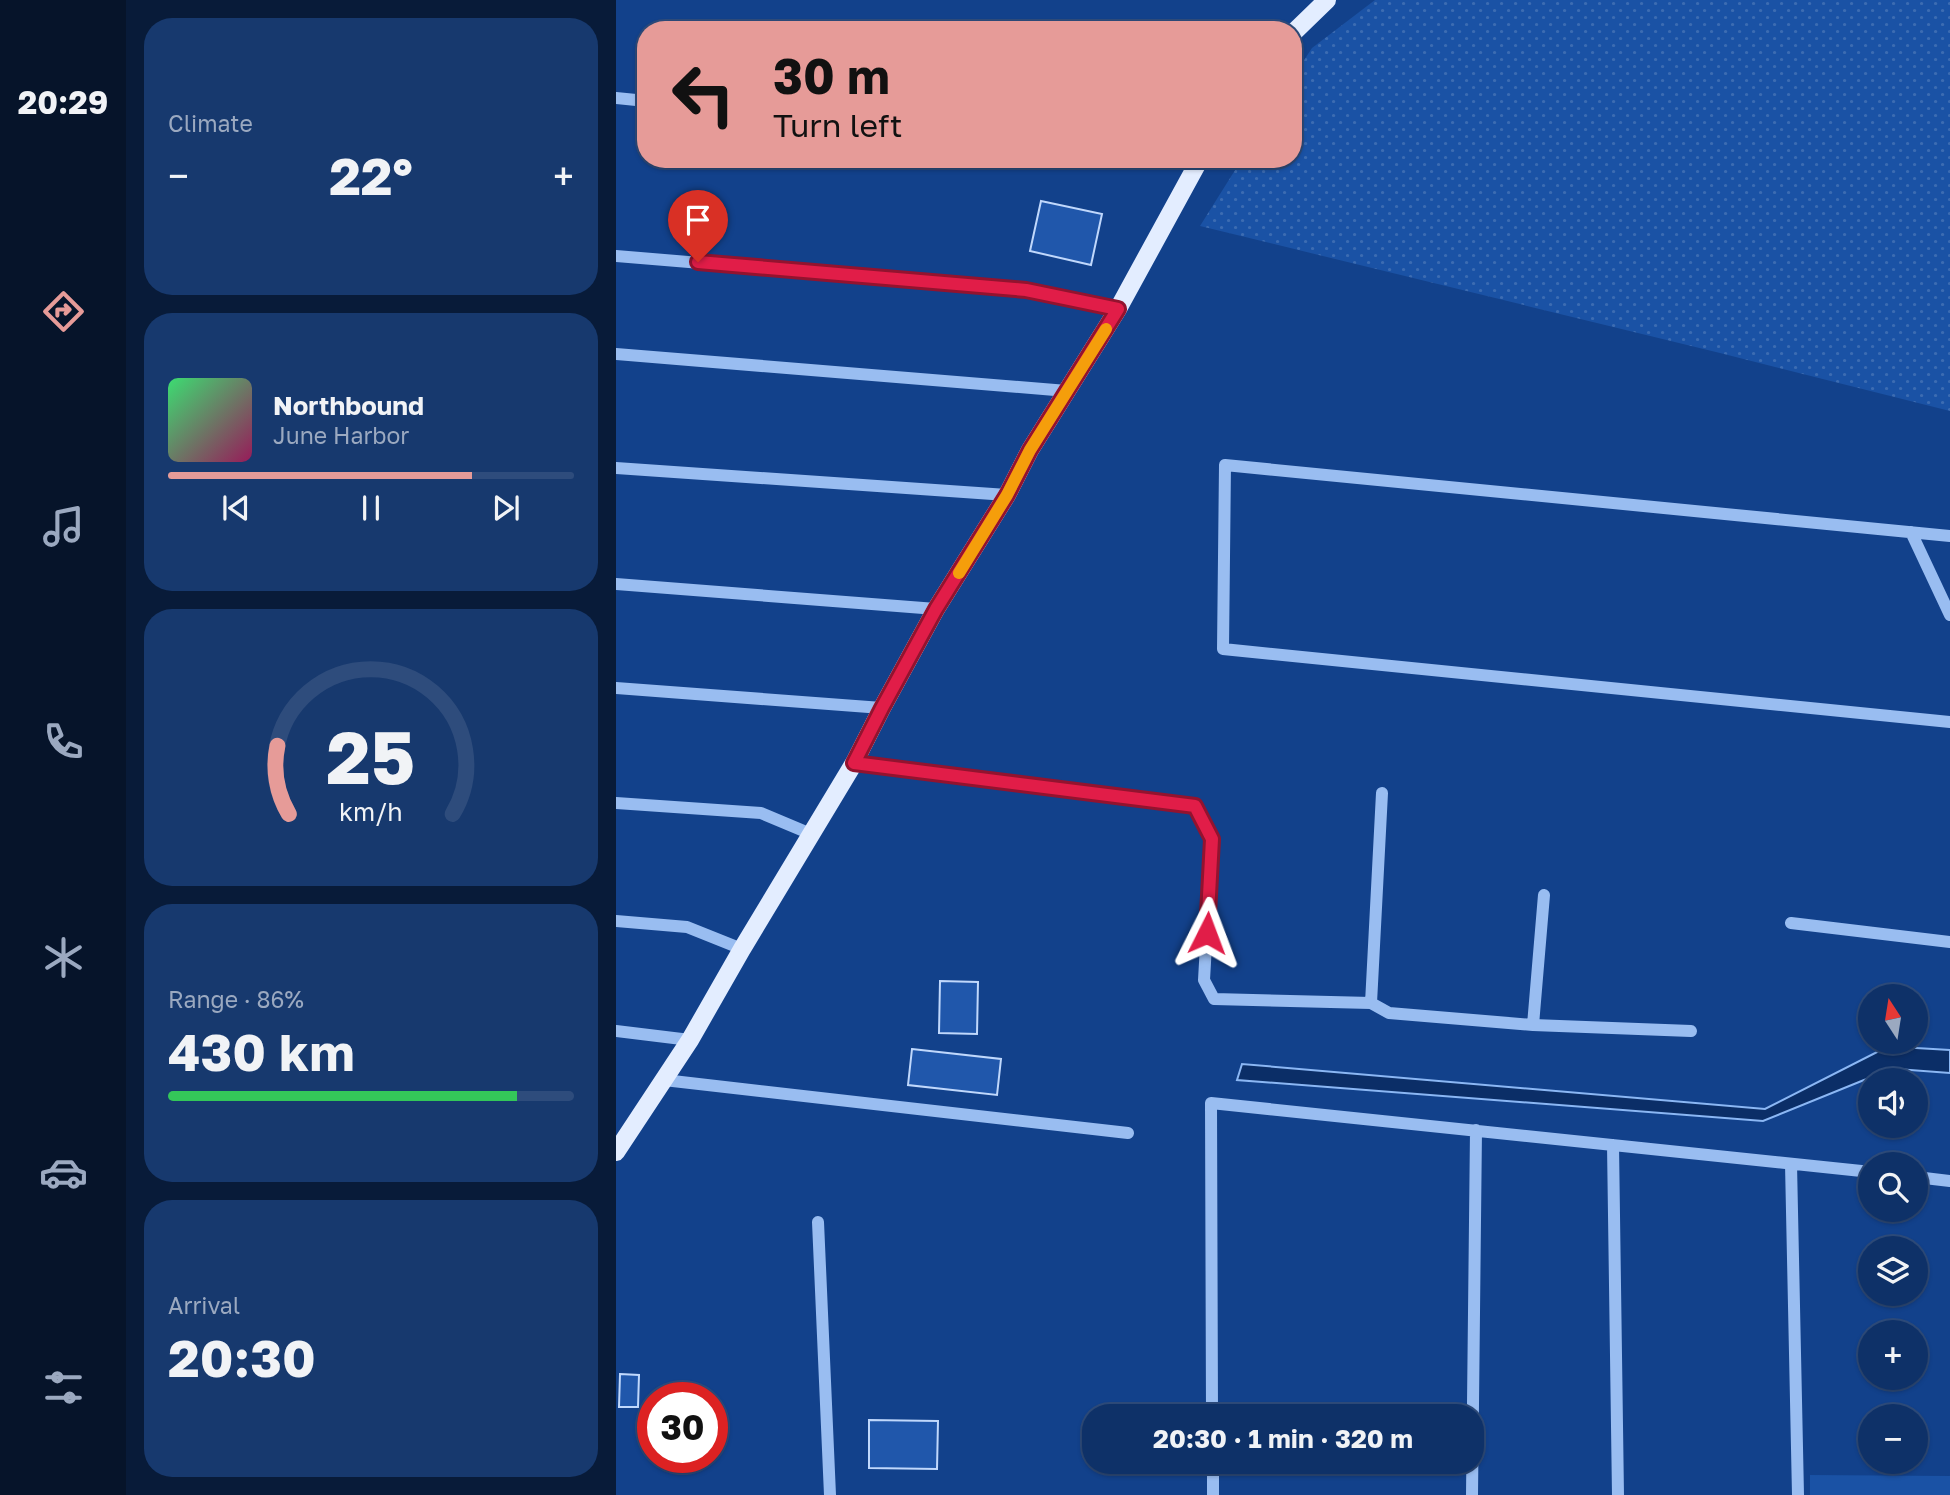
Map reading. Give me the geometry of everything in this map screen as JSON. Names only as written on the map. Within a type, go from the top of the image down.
[{"type":"main road","points":[[1302,24],[1327,0]]},
{"type":"main road","points":[[616,1152],[690,1040],[854,763],[936,609],[1007,495],[1030,450],[1118,309],[1195,168]]},
{"type":"street","points":[[616,98],[637,100]]},
{"type":"street","points":[[616,256],[1026,290],[1118,309]]},
{"type":"street","points":[[616,354],[1067,391]]},
{"type":"street","points":[[1950,536],[1224,465],[1223,649],[1950,722]]},
{"type":"street","points":[[616,468],[1007,495]]},
{"type":"street","points":[[1911,532],[1950,615]]},
{"type":"street","points":[[616,584],[936,609]]},
{"type":"street","points":[[616,688],[882,708]]},
{"type":"street","points":[[854,763],[1195,806],[1212,839],[1205,980],[1214,999],[1371,1003],[1389,1013],[1533,1025],[1691,1031]]},
{"type":"street","points":[[1371,1003],[1382,793]]},
{"type":"street","points":[[616,803],[761,813],[811,834]]},
{"type":"street","points":[[1533,1025],[1544,895]]},
{"type":"street","points":[[616,921],[687,927],[742,949]]},
{"type":"street","points":[[1791,923],[1950,942]]},
{"type":"street","points":[[616,1031],[690,1040]]},
{"type":"street","points":[[664,1080],[1128,1133]]},
{"type":"street","points":[[1212,1404],[1211,1102],[1858,1171]]},
{"type":"street","points":[[1472,1495],[1476,1130]]},
{"type":"street","points":[[1613,1145],[1618,1495]]},
{"type":"street","points":[[1791,1164],[1798,1495]]},
{"type":"street","points":[[1928,1178],[1950,1181]]},
{"type":"street","points":[[818,1222],[830,1495]]},
{"type":"street","points":[[1213,1474],[1213,1495]]},
{"type":"shaded area","points":[[1375,0],[1950,0],[1950,411],[1200,226],[1236,168],[1302,168],[1302,63],[1312,48]]},
{"type":"shaded area","points":[[1928,1049],[1950,1050],[1950,1073],[1928,1071],[1928,1068],[1858,1068],[1858,1082],[1763,1121],[1237,1080],[1242,1064],[1765,1109],[1873,1054],[1928,1054]]},
{"type":"shaded area","points":[[1810,1475],[1950,1476],[1950,1495],[1810,1495]]},
{"type":"building","points":[[1041,201],[1102,214],[1091,265],[1030,251]]},
{"type":"building","points":[[940,981],[978,982],[977,1034],[939,1033]]},
{"type":"building","points":[[912,1049],[1001,1059],[997,1095],[908,1085]]},
{"type":"building","points":[[620,1374],[639,1375],[637,1407],[619,1407]]},
{"type":"building","points":[[869,1420],[938,1421],[937,1469],[869,1468]]},
{"type":"slow traffic","points":[[959,573],[1007,495],[1030,450],[1106,329]]},
{"type":"route","points":[[698,262],[1026,290],[1118,309],[1030,450],[1007,495],[936,609],[854,763],[1195,806],[1212,839],[1207,933]]}]
